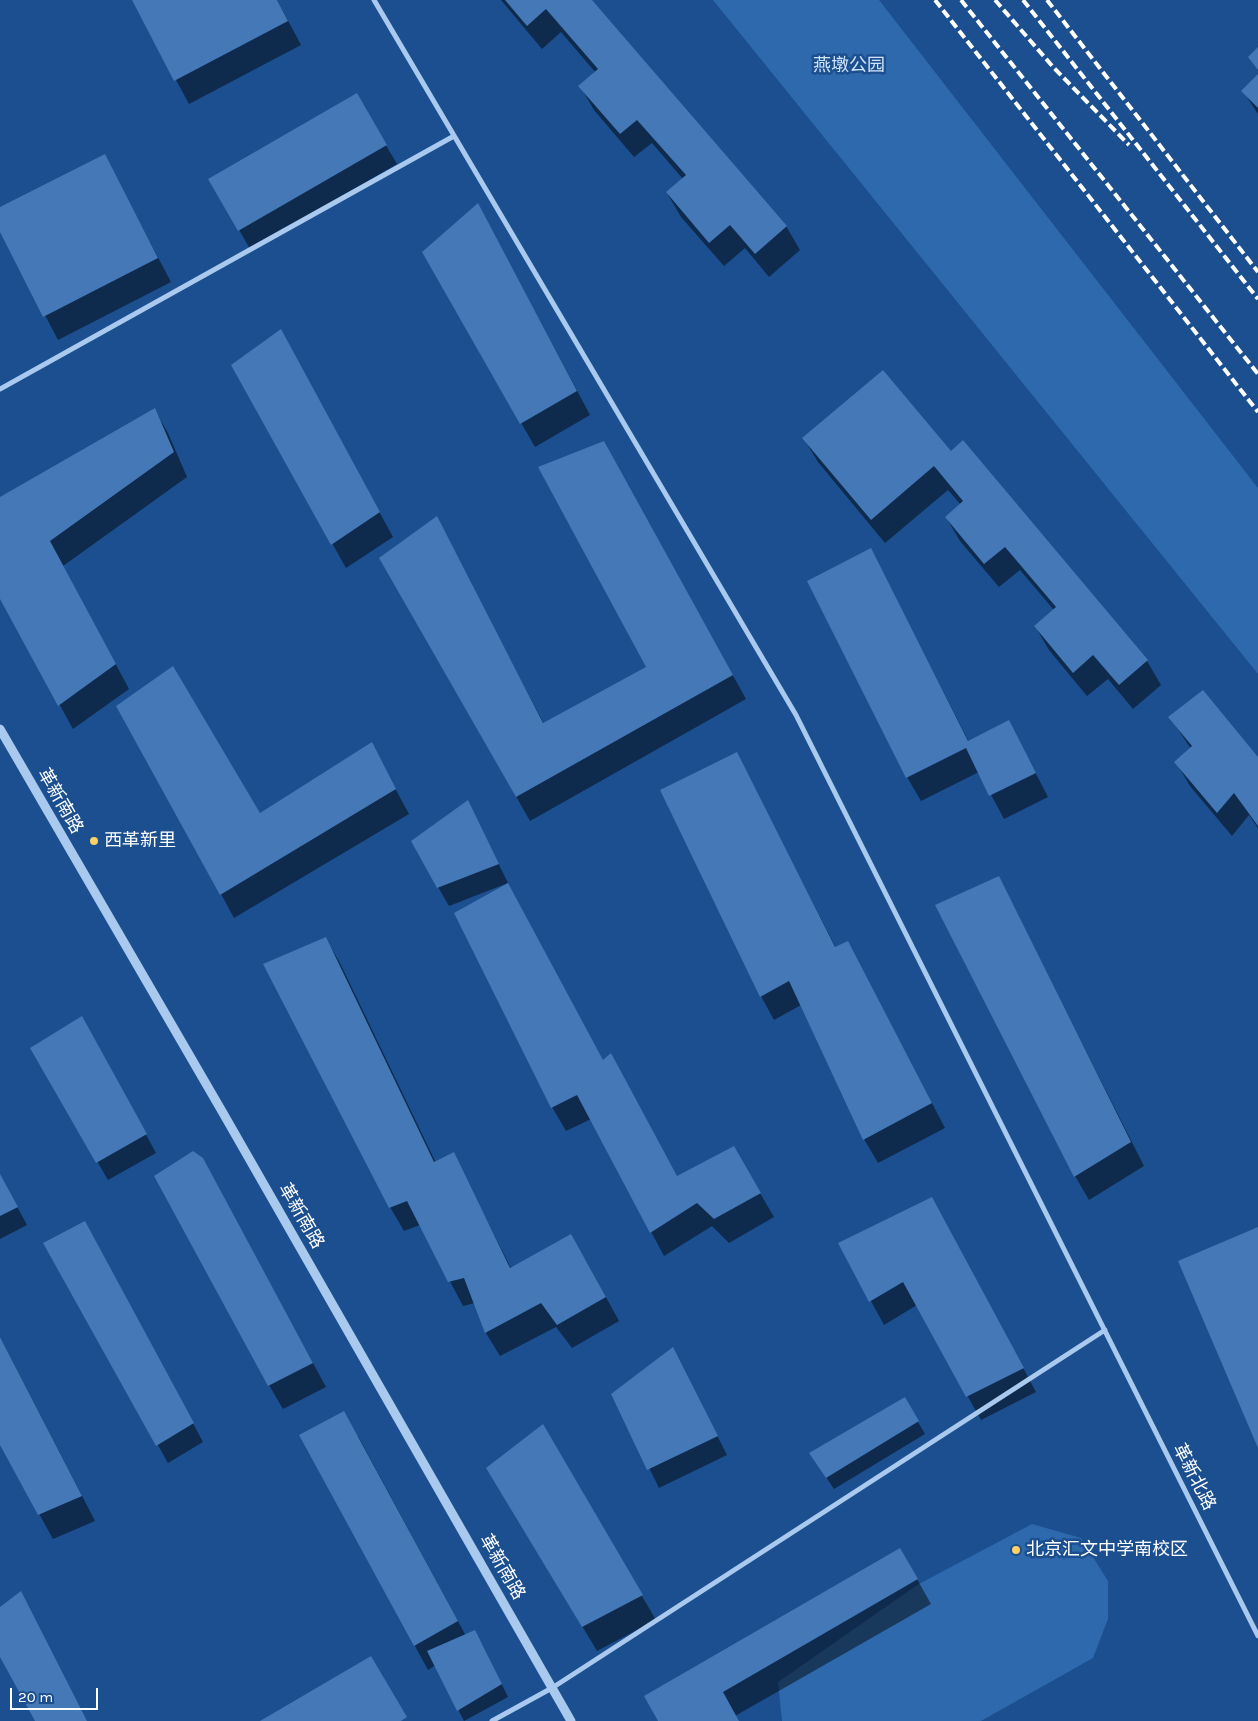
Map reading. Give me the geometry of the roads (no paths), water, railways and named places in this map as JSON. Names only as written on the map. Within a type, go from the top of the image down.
[{"type":"street","name":"革新北路","points":[[374,0],[796,714],[1258,1636]]},
{"type":"street","points":[[0,389],[454,136]]},
{"type":"street","name":"革新南路","points":[[0,729],[228,1121],[571,1721]]},
{"type":"street","points":[[492,1721],[552,1688],[1105,1330]]},
{"type":"railway","points":[[935,0],[1258,412]]},
{"type":"railway","points":[[961,0],[1258,374]]},
{"type":"railway","points":[[995,0],[1054,68],[1129,145]]},
{"type":"railway","points":[[1023,0],[1258,299]]},
{"type":"railway","points":[[1047,0],[1258,272]]},
{"type":"place","name":"西革新里","points":[[94,841]]},
{"type":"place","name":"北京汇文中学南校区","points":[[1016,1550]]},
{"type":"park label","name":"燕墩公园","points":[[849,66]]}]
